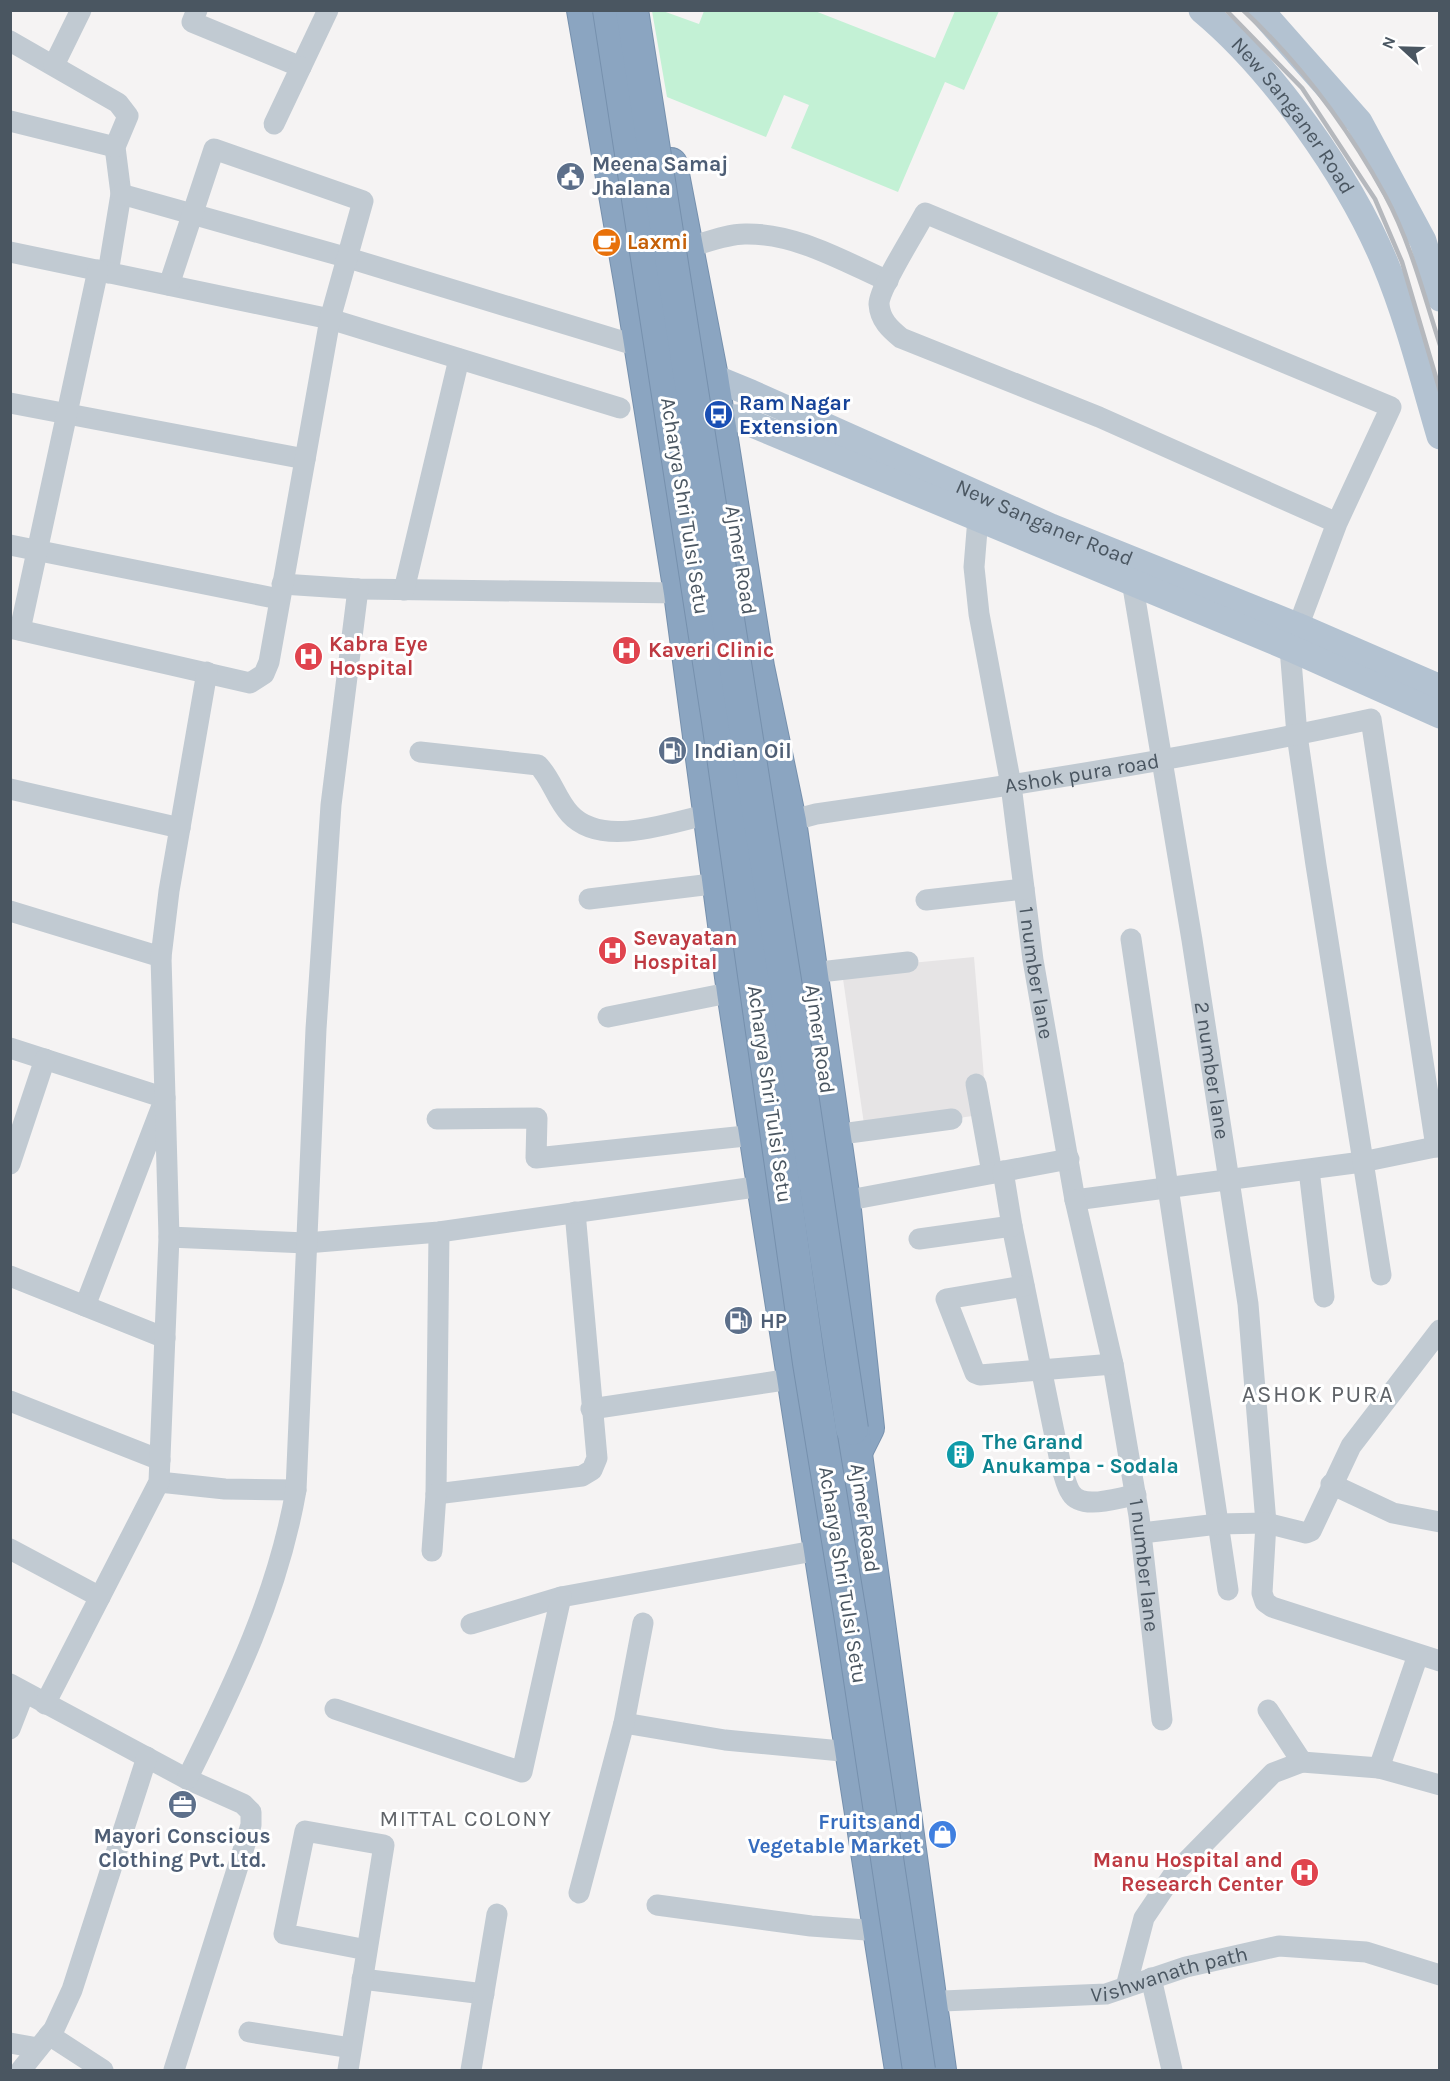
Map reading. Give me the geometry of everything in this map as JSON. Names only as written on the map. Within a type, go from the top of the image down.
[{"type":"highway","points":[[583,10],[680,593],[733,992],[762,1186],[901,2070]]},
{"type":"highway","name":"Acharya Shri Tulsi Setu","points":[[609,10],[718,721],[805,1339],[857,1654],[919,2070]]},
{"type":"highway","name":"Acharya Shri Tulsi Setu","points":[[632,10],[786,987],[854,1441]]},
{"type":"highway","name":"Ajmer Road","points":[[645,10],[686,248],[712,377],[758,667],[790,821],[844,1201],[868,1428],[854,1441],[940,2070]]},
{"type":"main road","name":"New Sanganer Road","points":[[1202,10],[1220,25],[1271,81],[1347,185],[1385,263],[1440,436]]},
{"type":"main road","name":"New Sanganer Road","points":[[1260,10],[1359,122],[1423,241],[1440,298]]},
{"type":"main road","name":"New Sanganer Road","points":[[643,362],[712,377],[1051,527],[1293,637],[1440,715]]},
{"type":"main road","name":"New Sanganer Road","points":[[652,418],[718,415],[738,418],[1132,581],[1440,688]]},
{"type":"street","points":[[54,65],[81,10]]},
{"type":"street","points":[[197,10],[192,21],[301,67]]},
{"type":"street","points":[[274,124],[328,10]]},
{"type":"street","points":[[10,41],[123,107],[128,116],[115,147],[121,194],[15,629],[250,682],[264,674],[269,662],[330,319],[345,257],[363,201],[214,150],[169,285]]},
{"type":"street","points":[[10,122],[115,147]]},
{"type":"street","points":[[121,194],[345,257],[643,362]]},
{"type":"street","points":[[1337,523],[1099,417],[901,338],[885,324],[879,303],[925,213],[1391,407],[1337,523],[1293,637],[1297,735],[1381,1275]]},
{"type":"street","points":[[686,248],[743,234],[776,236],[808,245],[888,282]]},
{"type":"street","points":[[10,252],[330,319],[620,408]]},
{"type":"street","points":[[404,590],[459,359]]},
{"type":"street","points":[[10,403],[305,459]]},
{"type":"street","name":"1 number lane","points":[[978,518],[974,567],[979,614],[1011,785],[1033,960],[1075,1200],[1113,1364],[1136,1495],[1162,1720]]},
{"type":"street","points":[[10,545],[280,591],[358,589],[680,593]]},
{"type":"street","name":"2 number lane","points":[[1132,581],[1192,940],[1248,1304],[1266,1523],[1262,1593],[1265,1602],[1272,1607],[1418,1655]]},
{"type":"street","points":[[188,1779],[237,1679],[266,1608],[288,1537],[296,1490],[316,1029],[331,805],[358,589]]},
{"type":"street","points":[[45,1704],[159,1482],[169,1237],[161,957],[207,672]]},
{"type":"street","name":"Ashok pura road","points":[[790,821],[816,814],[1011,785],[1162,759],[1297,735],[1371,719],[1438,1146]]},
{"type":"street","points":[[420,752],[538,765],[546,774],[556,796],[571,815],[589,829],[614,833],[710,814]]},
{"type":"street","points":[[10,789],[180,828]]},
{"type":"street","points":[[589,899],[720,883]]},
{"type":"street","points":[[926,900],[1024,890]]},
{"type":"street","points":[[10,911],[161,957]]},
{"type":"street","points":[[1131,939],[1228,1590]]},
{"type":"street","points":[[811,973],[908,962]]},
{"type":"street","points":[[608,1017],[733,992]]},
{"type":"street","points":[[10,1048],[165,1098]]},
{"type":"street","points":[[10,1164],[45,1059]]},
{"type":"street","points":[[976,1084],[1012,1226],[1023,1286],[1044,1371],[1061,1466],[1071,1494],[1077,1500],[1087,1502],[1136,1495]]},
{"type":"street","points":[[86,1306],[165,1098]]},
{"type":"street","points":[[437,1119],[537,1118],[537,1158],[755,1135]]},
{"type":"street","points":[[834,1135],[952,1119]]},
{"type":"street","points":[[1075,1200],[1309,1170],[1362,1162],[1438,1146]]},
{"type":"street","points":[[844,1201],[1069,1159]]},
{"type":"street","points":[[1309,1170],[1324,1298]]},
{"type":"street","points":[[169,1237],[306,1243],[439,1232],[762,1186]]},
{"type":"street","points":[[436,1494],[582,1476],[592,1470],[597,1458],[575,1212]]},
{"type":"street","points":[[919,1239],[1012,1226]]},
{"type":"street","points":[[432,1551],[436,1494],[439,1232]]},
{"type":"street","points":[[10,1276],[165,1338]]},
{"type":"street","points":[[1023,1286],[947,1297],[945,1302],[978,1374],[1044,1371],[1113,1364]]},
{"type":"street","points":[[1142,1533],[1218,1524],[1266,1523],[1306,1533],[1314,1526],[1351,1446],[1440,1330]]},
{"type":"street","points":[[591,1409],[791,1379]]},
{"type":"street","points":[[10,1401],[160,1460]]},
{"type":"street","points":[[159,1482],[225,1489],[296,1490]]},
{"type":"street","points":[[1331,1485],[1393,1513],[1440,1522]]},
{"type":"street","points":[[10,1549],[100,1597]]},
{"type":"street","points":[[471,1624],[561,1597],[819,1550]]},
{"type":"street","points":[[335,1710],[522,1772],[561,1597]]},
{"type":"street","points":[[579,1893],[624,1723],[643,1623]]},
{"type":"street","points":[[1379,1768],[1418,1655],[1440,1660]]},
{"type":"street","points":[[10,1729],[17,1688],[188,1779],[243,1804],[251,1812],[251,1825],[174,2070]]},
{"type":"street","points":[[1268,1710],[1302,1762]]},
{"type":"street","points":[[624,1723],[725,1740],[852,1752]]},
{"type":"street","points":[[21,2070],[44,2042],[72,1990],[147,1757]]},
{"type":"street","points":[[1126,1987],[1144,1918],[1173,1875],[1273,1773],[1302,1762],[1379,1768],[1440,1785]]},
{"type":"street","points":[[348,2070],[384,1845],[306,1831],[284,1934],[367,1950]]},
{"type":"street","points":[[657,1905],[811,1926],[880,1931]]},
{"type":"street","points":[[471,2070],[497,1914]]},
{"type":"street","name":"Vishwanath path","points":[[892,2003],[1106,1994],[1186,1967],[1279,1946],[1366,1952],[1440,1975]]},
{"type":"street","points":[[1151,1978],[1172,2070]]},
{"type":"street","points":[[362,1979],[484,1994]]},
{"type":"street","points":[[249,2032],[351,2048]]},
{"type":"street","points":[[10,2043],[44,2042],[104,2070]]},
{"type":"shaded area","points":[[974,957],[987,1114],[865,1131],[841,965],[911,963]]},
{"type":"green space","points":[[652,11],[663,11],[699,24],[704,11],[815,11],[935,58],[955,11],[999,11],[964,90],[945,82],[898,192],[791,148],[809,105],[784,95],[766,137],[667,97]]},
{"type":"railway","points":[[1226,10],[1302,88],[1375,199],[1402,262],[1440,391]]},
{"type":"railway","points":[[1243,10],[1284,51],[1303,74],[1339,121],[1371,170],[1402,231],[1440,345]]},
{"type":"place","name":"Meena Samaj Jhalana","points":[[571,176]]},
{"type":"place","name":"Laxmi","points":[[606,242]]},
{"type":"place","name":"Ram Nagar Extension","points":[[718,415]]},
{"type":"place","name":"Kaveri Clinic","points":[[627,650]]},
{"type":"place","name":"Kabra Eye Hospital","points":[[308,656]]},
{"type":"place","name":"Indian Oil","points":[[673,751]]},
{"type":"place","name":"Sevayatan Hospital","points":[[612,950]]},
{"type":"place","name":"HP","points":[[739,1321]]},
{"type":"place","name":"The Grand Anukampa - Sodala","points":[[961,1454]]},
{"type":"place","name":"Mayori Conscious Clothing Pvt. Ltd.","points":[[182,1805]]},
{"type":"place","name":"Fruits and Vegetable Market","points":[[942,1834]]},
{"type":"place","name":"Manu Hospital and Research Center","points":[[1304,1872]]},
{"type":"district","name":"ASHOK PURA","points":[[1318,1394]]},
{"type":"district","name":"MITTAL COLONY","points":[[466,1818]]}]
